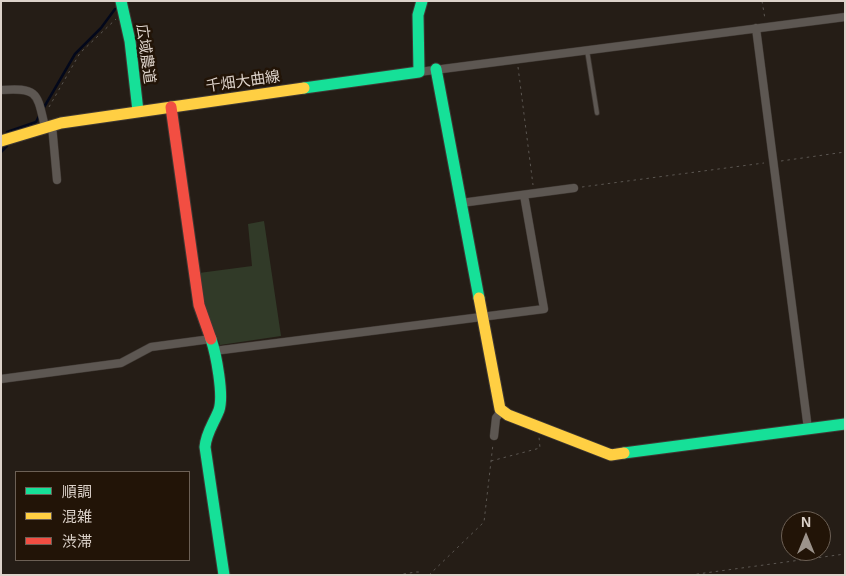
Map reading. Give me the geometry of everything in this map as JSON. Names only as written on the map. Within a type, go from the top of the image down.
[{"type":"street","points":[[422,1],[418,15],[419,72],[845,17]]},
{"type":"street","name":"広域農道","points":[[122,7],[138,111]]},
{"type":"street","points":[[756,28],[808,429]]},
{"type":"street","points":[[436,69],[500,409],[539,427],[611,455],[845,424]]},
{"type":"street","name":"千畑大曲線","points":[[1,141],[47,123],[419,72]]},
{"type":"street","points":[[1,90],[18,89],[32,92],[38,97],[47,123],[57,180]]},
{"type":"street","points":[[171,107],[199,305],[214,351],[221,398],[219,409],[206,437],[205,447],[224,575]]},
{"type":"street","points":[[461,203],[574,188]]},
{"type":"street","points":[[214,351],[544,309],[524,195]]},
{"type":"street","points":[[1,379],[121,363],[151,347],[211,339]]},
{"type":"street","points":[[494,436],[496,418],[502,410]]},
{"type":"lane","points":[[588,50],[597,113]]},
{"type":"path","points":[[762,1],[766,27]]},
{"type":"path","points":[[48,108],[80,53],[122,7]]},
{"type":"path","points":[[517,59],[534,193]]},
{"type":"path","points":[[574,188],[845,152]]},
{"type":"path","points":[[491,461],[540,448],[539,427]]},
{"type":"path","points":[[429,575],[484,522],[494,436]]},
{"type":"path","points":[[690,575],[845,554]]},
{"type":"path","points":[[397,575],[416,572],[421,575]]},
{"type":"green space","points":[[264,221],[281,336],[220,345],[204,306],[199,273],[252,266],[248,224]]},
{"type":"waterway","points":[[43,109],[75,54],[101,28],[115,9]]},
{"type":"waterway","points":[[7,132],[36,122],[39,116]]},
{"type":"waterway","points":[[1,152],[7,146]]},
{"type":"traffic: fast","points":[[121,1],[130,41],[138,111]]},
{"type":"traffic: fast","points":[[304,88],[419,72],[418,15],[422,1]]},
{"type":"traffic: fast","points":[[436,69],[479,298]]},
{"type":"traffic: fast","points":[[211,339],[219,374],[221,395],[219,410],[210,428],[205,447],[224,575]]},
{"type":"traffic: fast","points":[[624,453],[845,424]]},
{"type":"traffic: slow","points":[[1,141],[61,123],[304,88]]},
{"type":"traffic: slow","points":[[479,298],[500,409],[508,415],[611,455],[624,453]]},
{"type":"traffic: jam","points":[[171,107],[199,305],[211,339]]}]
